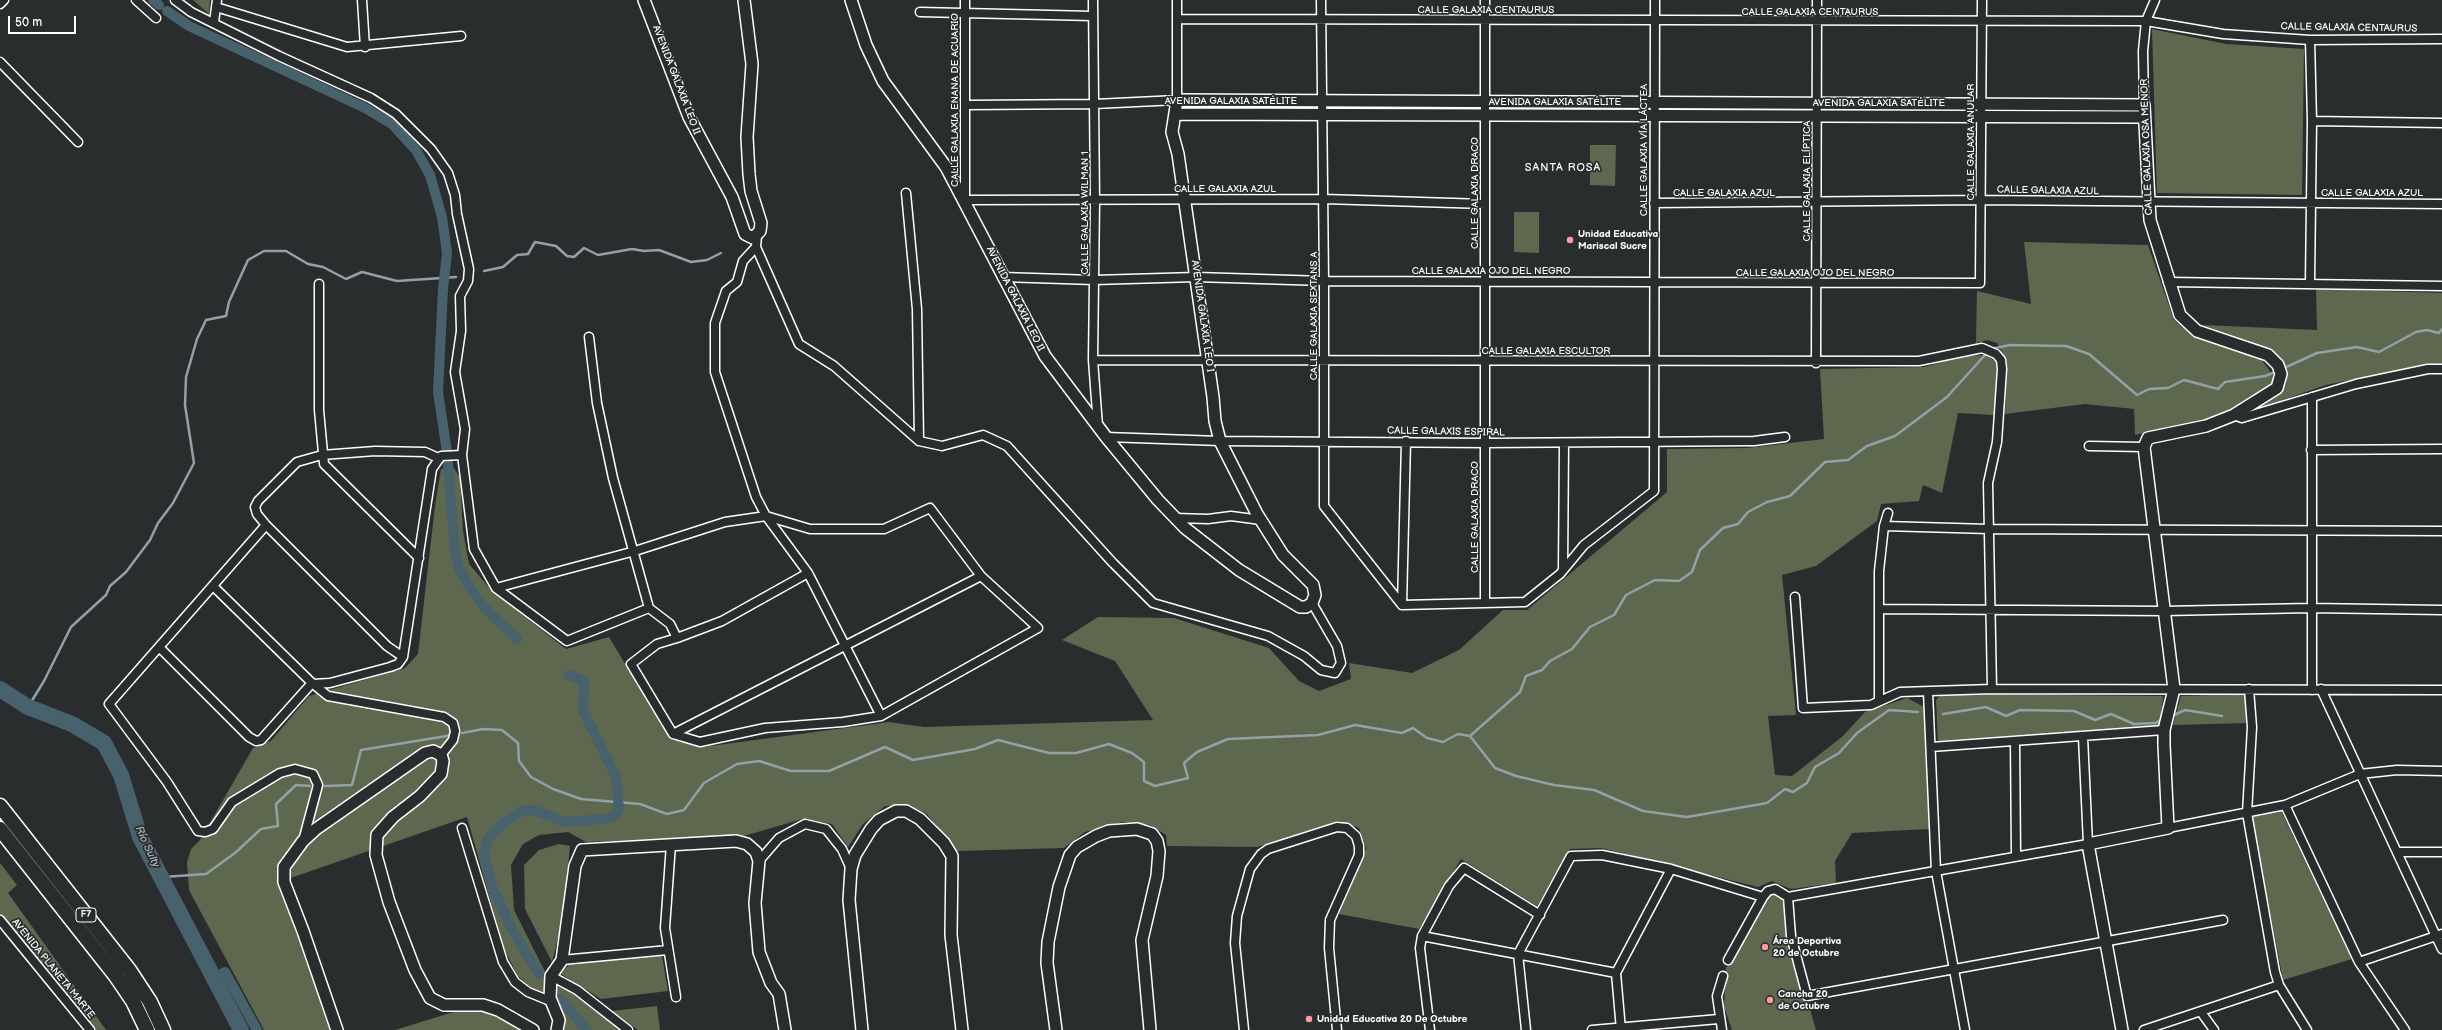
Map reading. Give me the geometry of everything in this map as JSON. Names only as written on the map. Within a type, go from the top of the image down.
[{"type":"highway","name":"F7","points":[[0,806],[129,970],[150,1002],[163,1030]]},
{"type":"highway","name":"F7","points":[[0,829],[116,976],[133,1001],[147,1030]]},
{"type":"street","points":[[0,4],[4,0]]},
{"type":"street","points":[[136,0],[156,18]]},
{"type":"street","points":[[175,0],[191,12],[214,22],[279,56],[371,98],[396,114],[416,132],[431,149],[448,173],[455,194],[457,214],[469,269],[468,281],[460,296],[461,331],[455,372],[465,429],[462,455],[474,549],[496,588],[567,641],[649,608]]},
{"type":"street","points":[[362,0],[364,47]]},
{"type":"street","name":"AVENIDA GALAXIA LEO II","points":[[644,0],[701,143],[732,197],[745,234],[757,241]]},
{"type":"street","points":[[744,0],[752,64],[747,137],[751,191],[761,223],[757,241],[743,261],[737,282],[726,291],[715,323],[715,372],[756,497],[766,516],[808,573],[881,716]]},
{"type":"street","name":"AVENIDA GALAXIA LEO II","points":[[851,0],[866,45],[883,81],[929,141],[965,200],[1002,277],[1045,356],[1106,437],[1175,518],[1214,552],[1293,604],[1306,607],[1312,603]]},
{"type":"street","name":"CALLE GALAXIA ENANA DE ACUARIO","points":[[965,0],[967,104],[965,200]]},
{"type":"street","name":"CALLE GALAXIA WILMAN 1","points":[[1093,0],[1095,104],[1093,360],[1098,426]]},
{"type":"street","name":"AVENIDA GALAXIA LEO I","points":[[1177,0],[1177,114],[1172,132],[1185,199],[1208,359],[1215,421],[1220,442],[1261,520],[1283,555],[1313,585],[1315,595],[1312,603]]},
{"type":"street","name":"CALLE GALAXIA SEXTANS A","points":[[1321,0],[1324,114],[1324,506],[1402,606]]},
{"type":"street","name":"CALLE GALAXIA DRACO","points":[[1485,0],[1485,602]]},
{"type":"street","name":"CALLE GALAXIA VÍA LÁCTEA","points":[[1563,570],[1584,545],[1654,491],[1653,443],[1656,362],[1654,203],[1655,0]]},
{"type":"street","name":"CALLE GALAXIA ELÍPTICA","points":[[1816,363],[1817,0]]},
{"type":"street","name":"CALLE GALAXIA ANULAR","points":[[1980,284],[1982,200],[1980,104],[1982,0]]},
{"type":"street","name":"CALLE GALAXIA OSA MENOR","points":[[2144,447],[2148,438],[2206,426],[2234,415],[2277,388],[2282,374],[2273,358],[2256,349],[2197,331],[2186,323],[2180,315],[2168,282],[2150,220],[2147,202],[2143,50],[2146,21],[2155,0]]},
{"type":"street","points":[[214,22],[217,3],[347,47],[364,47],[461,36]]},
{"type":"street","points":[[920,12],[1093,16]]},
{"type":"street","name":"CALLE GALAXIA CENTAURUS","points":[[1177,19],[1485,19],[1817,22],[2146,21],[2222,34],[2310,40],[2442,39]]},
{"type":"street","points":[[2310,40],[2312,121],[2310,283]]},
{"type":"street","points":[[0,62],[78,142]]},
{"type":"street","name":"AVENIDA GALAXIA SATÉLITE","points":[[967,104],[1095,104],[1177,100],[2144,105]]},
{"type":"street","name":"AVENIDA GALAXIA SATÉLITE","points":[[1177,114],[2144,118]]},
{"type":"street","points":[[2312,121],[2442,122]]},
{"type":"street","points":[[906,193],[917,309],[919,441]]},
{"type":"street","name":"CALLE GALAXIA AZUL","points":[[965,200],[1324,200],[1485,204]]},
{"type":"street","name":"CALLE GALAXIA AZUL","points":[[1654,203],[1982,200],[2442,204]]},
{"type":"street","points":[[757,241],[799,344],[834,366],[919,441],[942,446],[983,435],[1007,446],[1112,562],[1153,603],[1268,636],[1304,656],[1321,670],[1335,673],[1341,662],[1337,646],[1312,603]]},
{"type":"street","name":"CALLE GALAXIA OJO DEL NEGRO","points":[[1002,277],[1094,280],[1196,277],[1324,281],[1484,280],[1980,284]]},
{"type":"street","points":[[2168,282],[2442,286]]},
{"type":"street","points":[[319,284],[318,410],[324,464],[329,472],[419,558]]},
{"type":"street","points":[[589,336],[599,411],[614,478],[635,551],[649,608],[670,624],[677,638]]},
{"type":"street","name":"CALLE GALAXIA ESCULTOR","points":[[1093,360],[1324,359],[1816,363],[1919,361],[1982,348],[1996,354],[2000,360],[2002,369],[1997,442],[1988,483],[1989,529]]},
{"type":"street","points":[[2234,415],[2242,418],[2356,384],[2428,369],[2442,369]]},
{"type":"street","points":[[2312,397],[2312,690]]},
{"type":"street","name":"CALLE GALAXIS ESPIRAL","points":[[1106,437],[1220,442],[1406,441],[1485,443],[1653,443],[1754,441],[1785,437]]},
{"type":"street","points":[[1406,441],[1402,606],[1485,602],[1525,602],[1563,570],[1564,443]]},
{"type":"street","points":[[2089,446],[2144,447],[2174,689],[2164,730],[2168,828]]},
{"type":"street","points":[[2311,450],[2442,449]]},
{"type":"street","points":[[403,657],[387,646],[266,525],[257,514],[255,507],[258,501],[296,462],[322,455],[375,451],[425,452],[440,457],[462,455]]},
{"type":"street","points":[[159,647],[249,737],[256,741],[261,740],[312,684],[330,683],[398,664],[403,657],[431,478],[440,457]]},
{"type":"street","points":[[496,588],[635,551],[726,522],[766,516],[810,529],[884,529],[930,508],[981,576],[1038,628],[881,716],[843,722],[765,728],[700,742],[673,734],[631,664],[657,644],[722,621],[808,573]]},
{"type":"street","points":[[1879,701],[1879,571],[1884,526],[1888,513]]},
{"type":"street","points":[[1175,518],[1208,519],[1231,516],[1261,520]]},
{"type":"street","points":[[266,525],[109,704],[167,782],[191,823],[198,831],[205,832],[213,829],[232,802],[280,773],[302,769],[312,774],[318,785],[303,841]]},
{"type":"street","points":[[1884,526],[1989,529],[2442,531]]},
{"type":"street","points":[[1989,529],[1992,689]]},
{"type":"street","points":[[673,734],[981,576]]},
{"type":"street","points":[[213,586],[312,684],[328,696],[444,716],[453,723],[456,730],[453,740],[441,755]]},
{"type":"street","points":[[1795,597],[1803,708],[1871,705],[1900,692],[1992,689],[2442,690]]},
{"type":"street","points":[[1880,609],[1990,611],[2164,611],[2311,608],[2442,610]]},
{"type":"street","points":[[2249,689],[2252,727],[2246,813],[2270,949],[2279,985],[2307,1030]]},
{"type":"street","points":[[2321,690],[2438,935],[2442,950]]},
{"type":"street","points":[[1928,692],[1936,871],[1964,1030]]},
{"type":"street","points":[[1931,747],[2164,730]]},
{"type":"street","points":[[2084,737],[2088,844],[2122,1030]]},
{"type":"street","points":[[2015,741],[2016,855]]},
{"type":"street","points":[[338,1030],[304,931],[284,882],[284,867],[303,841],[316,829],[342,809],[425,753],[433,751],[441,755],[443,761],[441,774],[420,796],[393,817],[377,835],[376,856],[389,902],[415,970],[430,998],[444,1005],[483,1005],[498,1010],[533,1030]]},
{"type":"street","points":[[1728,960],[1763,897],[1768,891],[1775,889],[1788,897],[1936,871],[2016,855],[2088,844],[2246,813],[2285,805],[2360,774],[2397,770],[2442,771]]},
{"type":"street","points":[[2285,805],[2359,962],[2405,1030]]},
{"type":"street","points":[[862,1030],[849,900],[851,869],[855,855],[871,830],[879,820],[896,811],[906,811],[920,819],[949,850],[953,868],[950,908],[951,935],[962,1030]]},
{"type":"street","points":[[759,861],[779,838],[805,824],[826,829],[842,849],[851,869]]},
{"type":"street","points":[[1244,1030],[1235,943],[1237,916],[1250,869],[1261,854],[1268,849],[1337,826],[1347,828],[1356,836],[1359,846],[1359,855],[1330,920],[1329,948],[1337,1030]]},
{"type":"street","points":[[462,828],[503,962],[515,982],[528,992],[550,1001]]},
{"type":"street","points":[[1056,1030],[1047,963],[1048,942],[1059,887],[1070,855],[1077,847],[1096,836],[1109,832],[1137,829],[1152,834],[1157,841],[1159,851],[1157,876],[1142,940],[1150,1030]]},
{"type":"street","points":[[557,1030],[559,1020],[550,1001],[551,976],[562,960],[571,904],[575,866],[582,850],[736,841],[747,844],[756,852],[759,861],[755,903],[759,952],[771,983],[779,994],[785,1030]]},
{"type":"street","points":[[671,844],[665,928],[676,997]]},
{"type":"street","points":[[2398,852],[2442,852]]},
{"type":"street","points":[[1526,1030],[1518,954],[1571,856],[1602,855],[1671,869],[1763,897]]},
{"type":"street","points":[[1430,1030],[1420,948],[1422,936],[1449,886],[1464,868],[1540,915]]},
{"type":"street","points":[[1620,1029],[1616,973],[1671,869]]},
{"type":"street","points":[[1788,897],[1791,936],[1807,996],[2106,940],[2222,920]]},
{"type":"street","name":"AVENIDA PLANETA MARTE","points":[[0,920],[90,1030]]},
{"type":"street","points":[[2359,962],[2438,935]]},
{"type":"street","points":[[1422,936],[1616,973]]},
{"type":"street","points":[[562,960],[668,950]]},
{"type":"street","points":[[551,976],[577,990],[628,1030]]},
{"type":"street","points":[[1722,1030],[1719,1019],[1717,996],[1723,976]]},
{"type":"street","points":[[2144,1030],[2279,985]]},
{"type":"street","points":[[2201,1012],[2214,1030]]},
{"type":"street","points":[[1592,1030],[1620,1029],[1719,1019]]},
{"type":"green space","points":[[193,0],[210,0],[209,14]]},
{"type":"green space","points":[[2152,29],[2226,44],[2304,49],[2302,195],[2157,193]]},
{"type":"green space","points":[[1590,145],[1616,145],[1615,186],[1590,185]]},
{"type":"green space","points":[[1514,212],[1539,212],[1539,253],[1514,252]]},
{"type":"green space","points":[[2024,242],[2148,245],[2174,320],[2187,331],[2259,356],[2274,377],[2272,384],[2265,392],[2221,418],[2135,435],[2134,409],[2085,404],[2005,414],[2007,361],[1997,343],[1987,340],[1976,343],[1977,291],[2031,304]]},
{"type":"green space","points":[[2316,289],[2442,293],[2442,364],[2428,364],[2326,385],[2248,412],[2280,392],[2286,384],[2287,375],[2283,360],[2248,341],[2202,325],[2317,330]]},
{"type":"green space","points":[[1987,355],[1997,363],[1994,415],[1958,413],[1942,493],[1923,485],[1919,501],[1881,504],[1877,521],[1816,566],[1782,575],[1796,715],[1768,716],[1775,775],[1792,776],[1843,736],[1865,712],[1907,698],[1924,707],[1929,829],[1852,833],[1835,861],[1836,883],[1791,889],[1772,881],[1758,887],[1601,848],[1570,849],[1537,906],[1461,859],[1419,929],[1339,914],[1366,848],[1359,828],[1339,821],[1257,847],[1167,846],[1166,835],[1150,825],[1123,822],[1085,832],[1064,848],[957,851],[927,814],[906,805],[885,806],[863,824],[848,847],[832,824],[802,819],[744,836],[586,842],[568,832],[539,835],[523,844],[511,865],[514,910],[546,974],[547,992],[535,992],[518,976],[504,949],[467,817],[279,882],[334,1030],[264,1030],[189,890],[187,862],[191,849],[200,840],[253,748],[271,741],[309,696],[405,668],[418,654],[435,506],[441,469],[453,467],[460,478],[463,531],[469,564],[493,592],[566,649],[609,637],[670,739],[703,747],[889,722],[924,727],[1153,720],[1115,661],[1062,640],[1098,617],[1174,618],[1269,648],[1299,681],[1319,691],[1351,679],[1349,663],[1412,673],[1459,650],[1503,610],[1527,610],[1667,492],[1667,449],[1747,448],[1824,439],[1820,369],[1924,367],[1964,356]]},
{"type":"green space","points":[[1942,694],[2163,696],[2160,726],[1938,741],[1936,700]]},
{"type":"green space","points":[[2246,694],[2248,723],[2173,725],[2181,696]]},
{"type":"green space","points":[[2281,811],[2352,959],[2283,980],[2252,817]]},
{"type":"green space","points":[[559,844],[570,846],[563,918],[552,962],[525,909],[524,865],[539,850]]},
{"type":"green space","points":[[0,863],[17,885],[8,893],[106,1030],[94,1030],[0,915]]},
{"type":"green space","name":"Área Deportiva 20 de Octubre","points":[[1774,893],[1782,896],[1786,925],[1816,1030],[1732,1030],[1724,1007],[1726,968],[1769,895]]},
{"type":"green space","points":[[662,956],[668,991],[601,999],[561,974],[570,963]]},
{"type":"green space","points":[[554,984],[577,995],[619,1030],[561,1030],[564,1026],[556,1002]]},
{"type":"green space","points":[[657,1006],[660,1030],[638,1030],[612,1011]]},
{"type":"green space","points":[[475,1009],[492,1012],[522,1030],[395,1030],[450,1013]]},
{"type":"waterway","points":[[153,0],[159,5]]},
{"type":"waterway","points":[[167,11],[189,26],[365,108],[392,124],[416,150],[430,175],[442,217],[447,253],[443,289],[438,392],[447,452],[455,551],[459,568],[483,606],[517,639]]},
{"type":"waterway","points":[[484,271],[503,267],[517,255],[528,254],[535,242],[556,246],[567,256],[574,257],[584,248],[598,255],[632,249],[644,251],[659,250],[691,262],[707,260],[721,253]]},
{"type":"waterway","points":[[28,707],[44,681],[71,627],[106,595],[110,586],[126,572],[150,540],[158,523],[173,503],[194,463],[185,405],[186,377],[197,339],[206,320],[226,316],[229,302],[248,260],[264,251],[286,251],[308,264],[323,267],[346,279],[362,272],[397,281],[456,277]]},
{"type":"waterway","points":[[2282,369],[2317,353],[2357,347],[2379,352],[2416,332],[2427,330],[2439,333],[2442,329]]},
{"type":"waterway","points":[[1991,349],[2010,345],[2066,346],[2089,354],[2137,395],[2149,389],[2168,388],[2184,380],[2218,389],[2225,382],[2265,376],[2278,371]]},
{"type":"waterway","points":[[462,733],[483,729],[502,730],[518,743],[519,761],[531,777],[553,789],[581,799],[640,804],[667,814],[684,810],[704,783],[737,764],[759,761],[791,771],[829,771],[885,747],[913,760],[975,749],[998,740],[1049,753],[1076,753],[1109,744],[1132,753],[1144,762],[1144,781],[1155,786],[1188,778],[1184,763],[1197,752],[1228,739],[1318,735],[1355,725],[1402,733],[1413,728],[1427,738],[1443,742],[1458,734],[1470,736],[1520,692],[1526,676],[1542,670],[1550,661],[1572,649],[1590,627],[1614,615],[1626,595],[1655,580],[1679,581],[1692,572],[1700,550],[1723,528],[1738,524],[1748,512],[1767,502],[1790,496],[1825,462],[1848,460],[1867,446],[1895,436],[1947,397],[1985,355]]},
{"type":"waterway","points":[[539,974],[513,931],[492,887],[484,853],[487,840],[503,823],[523,810],[533,810],[565,822],[605,819],[616,815],[619,809],[616,777],[583,710],[584,681],[569,675]]},
{"type":"waterway","name":"Río Sulty","points":[[0,689],[28,707],[72,724],[104,743],[121,775],[140,837],[241,1030]]},
{"type":"waterway","points":[[1943,714],[1986,707],[2006,716],[2020,710],[2074,711],[2095,720],[2111,714],[2134,724],[2155,723],[2162,720]]},
{"type":"waterway","points":[[1470,736],[1495,768],[1516,776],[1554,785],[1594,790],[1643,811],[1687,817],[1767,803],[1785,789],[1793,792],[1807,783],[1815,767],[1839,753],[1857,733],[1889,710],[1918,712]]},
{"type":"waterway","points":[[2174,715],[2185,710],[2222,716]]},
{"type":"waterway","points":[[325,786],[352,785],[361,750],[453,735]]},
{"type":"waterway","points":[[163,877],[206,874],[235,853],[261,829],[278,826],[276,804],[296,785],[310,786]]},
{"type":"waterway","points":[[213,978],[225,972],[257,1030]]},
{"type":"waterway","points":[[560,999],[587,1030]]},
{"type":"place","name":"Unidad Educativa Mariscal Sucre","points":[[1570,240]]},
{"type":"place","name":"Área Deportiva 20 de Octubre","points":[[1765,947]]},
{"type":"place","name":"Cancha 20 de Octubre","points":[[1770,1000]]},
{"type":"place","name":"Unidad Educativa 20 De Octubre","points":[[1309,1019]]},
{"type":"district","name":"SANTA ROSA","points":[[1563,168]]}]
